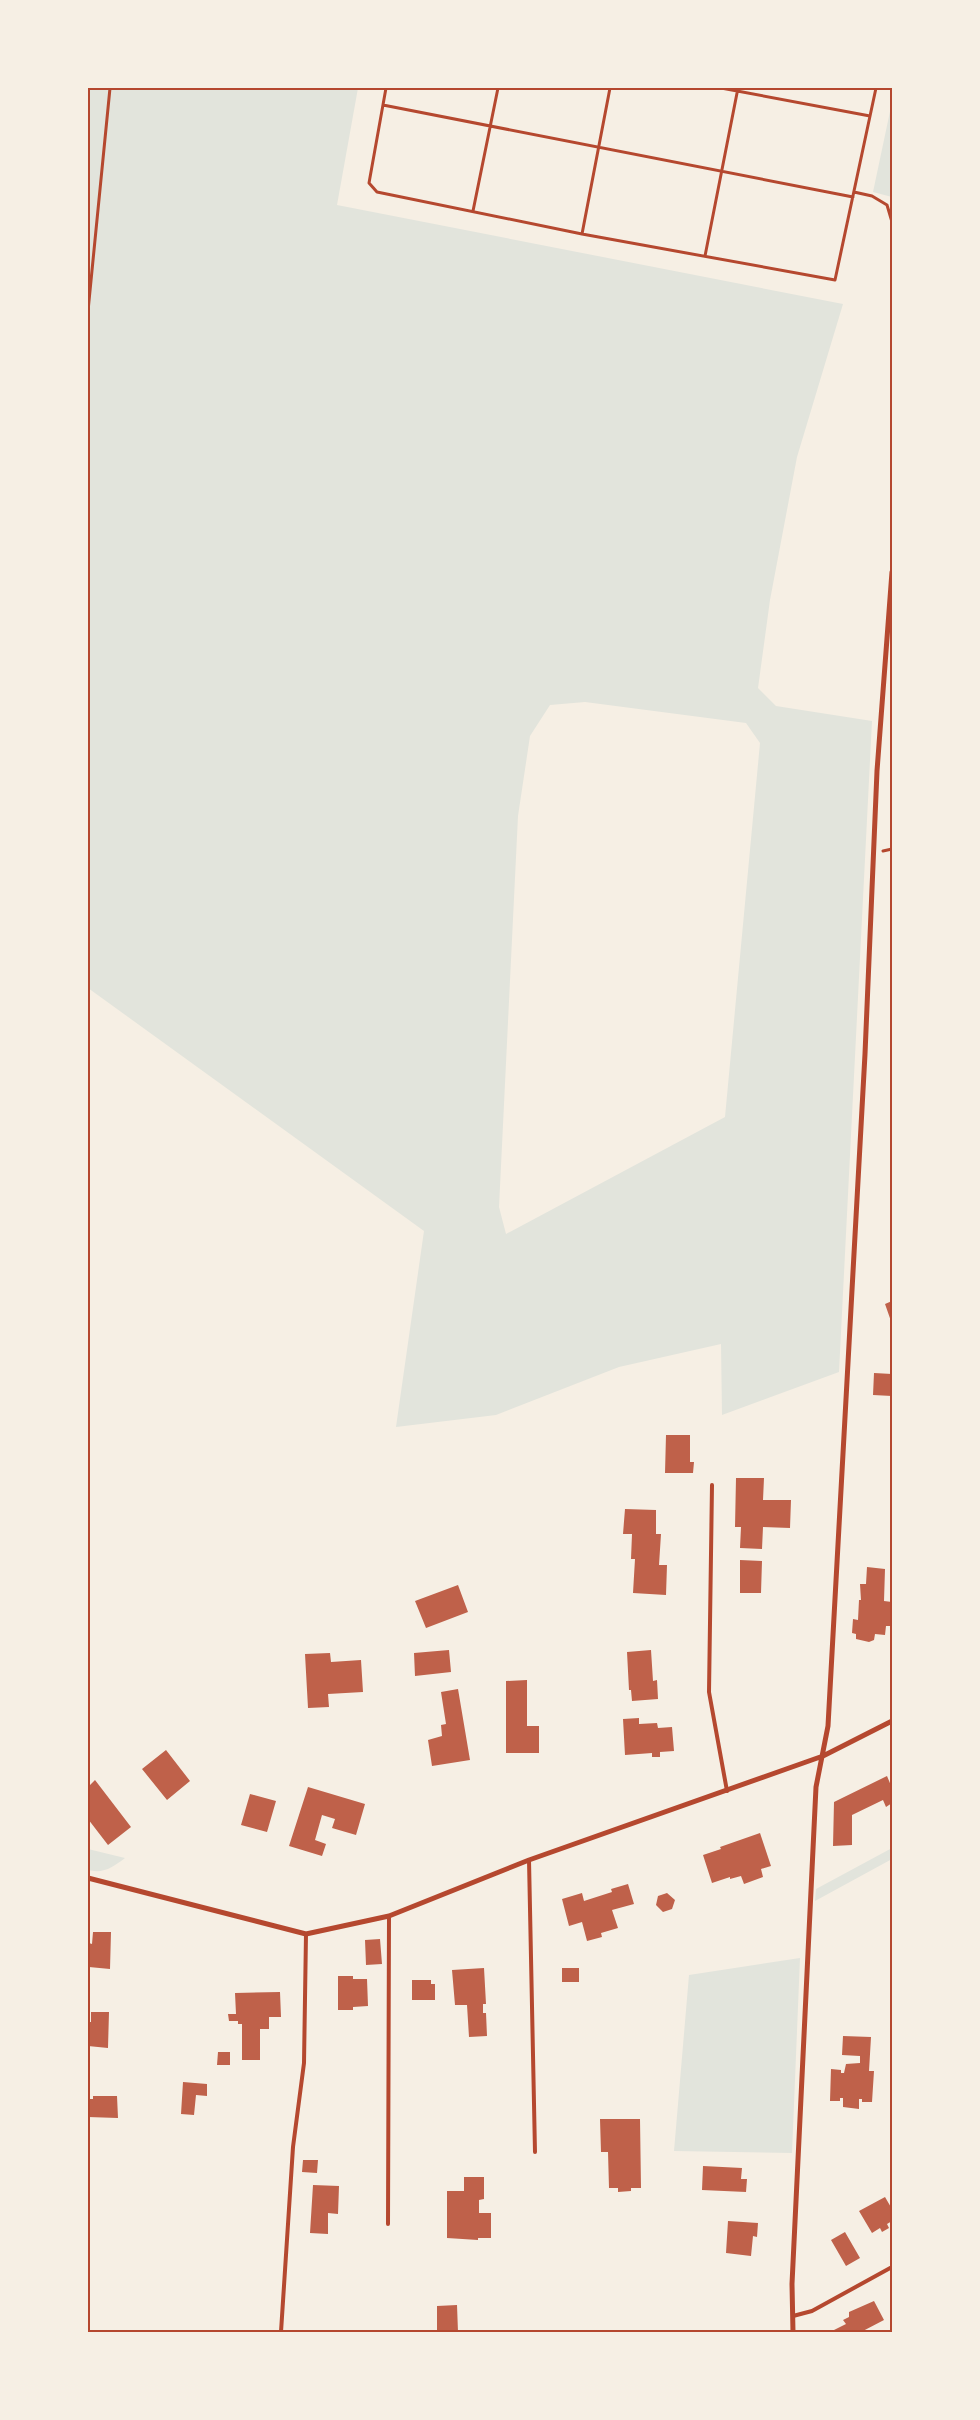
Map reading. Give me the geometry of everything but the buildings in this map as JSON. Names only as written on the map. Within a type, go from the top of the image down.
[{"type":"street","points":[[793,2332],[792,2284],[806,1960],[816,1787],[828,1726],[865,1054],[877,770],[892,572]]},
{"type":"street","points":[[88,1878],[306,1934],[389,1916],[529,1860],[823,1756],[892,1721]]},
{"type":"lane","points":[[712,1485],[709,1692],[727,1791]]},
{"type":"lane","points":[[529,1860],[535,2152]]},
{"type":"lane","points":[[388,2224],[389,1916]]},
{"type":"lane","points":[[281,2332],[293,2147],[304,2062],[306,1934]]},
{"type":"lane","points":[[793,2316],[812,2311],[892,2266]]},
{"type":"path","points":[[88,311],[110,88]]},
{"type":"path","points":[[386,88],[369,183],[377,192],[582,234],[835,280],[876,88]]},
{"type":"path","points":[[473,211],[498,88]]},
{"type":"path","points":[[582,234],[610,88]]},
{"type":"path","points":[[721,88],[738,89],[870,116]]},
{"type":"path","points":[[705,256],[738,89]]},
{"type":"path","points":[[383,105],[598,149],[853,197]]},
{"type":"path","points":[[854,192],[872,196],[887,205],[892,222]]},
{"type":"shaded area","points":[[88,88],[358,88],[337,205],[843,304],[797,457],[770,600],[758,688],[776,706],[872,721],[839,1372],[722,1415],[721,1344],[619,1367],[496,1415],[396,1427],[424,1231],[88,988]],"holes":[[[585,702],[746,723],[760,743],[725,1117],[506,1234],[499,1207],[518,816],[530,736],[550,705]]]},
{"type":"shaded area","points":[[892,102],[892,197],[873,192]]},
{"type":"shaded area","points":[[892,1848],[892,1859],[815,1901],[816,1889]]},
{"type":"shaded area","points":[[88,1849],[125,1858],[104,1870],[88,1870]]},
{"type":"shaded area","points":[[800,1958],[792,2153],[674,2151],[689,1975]]}]
